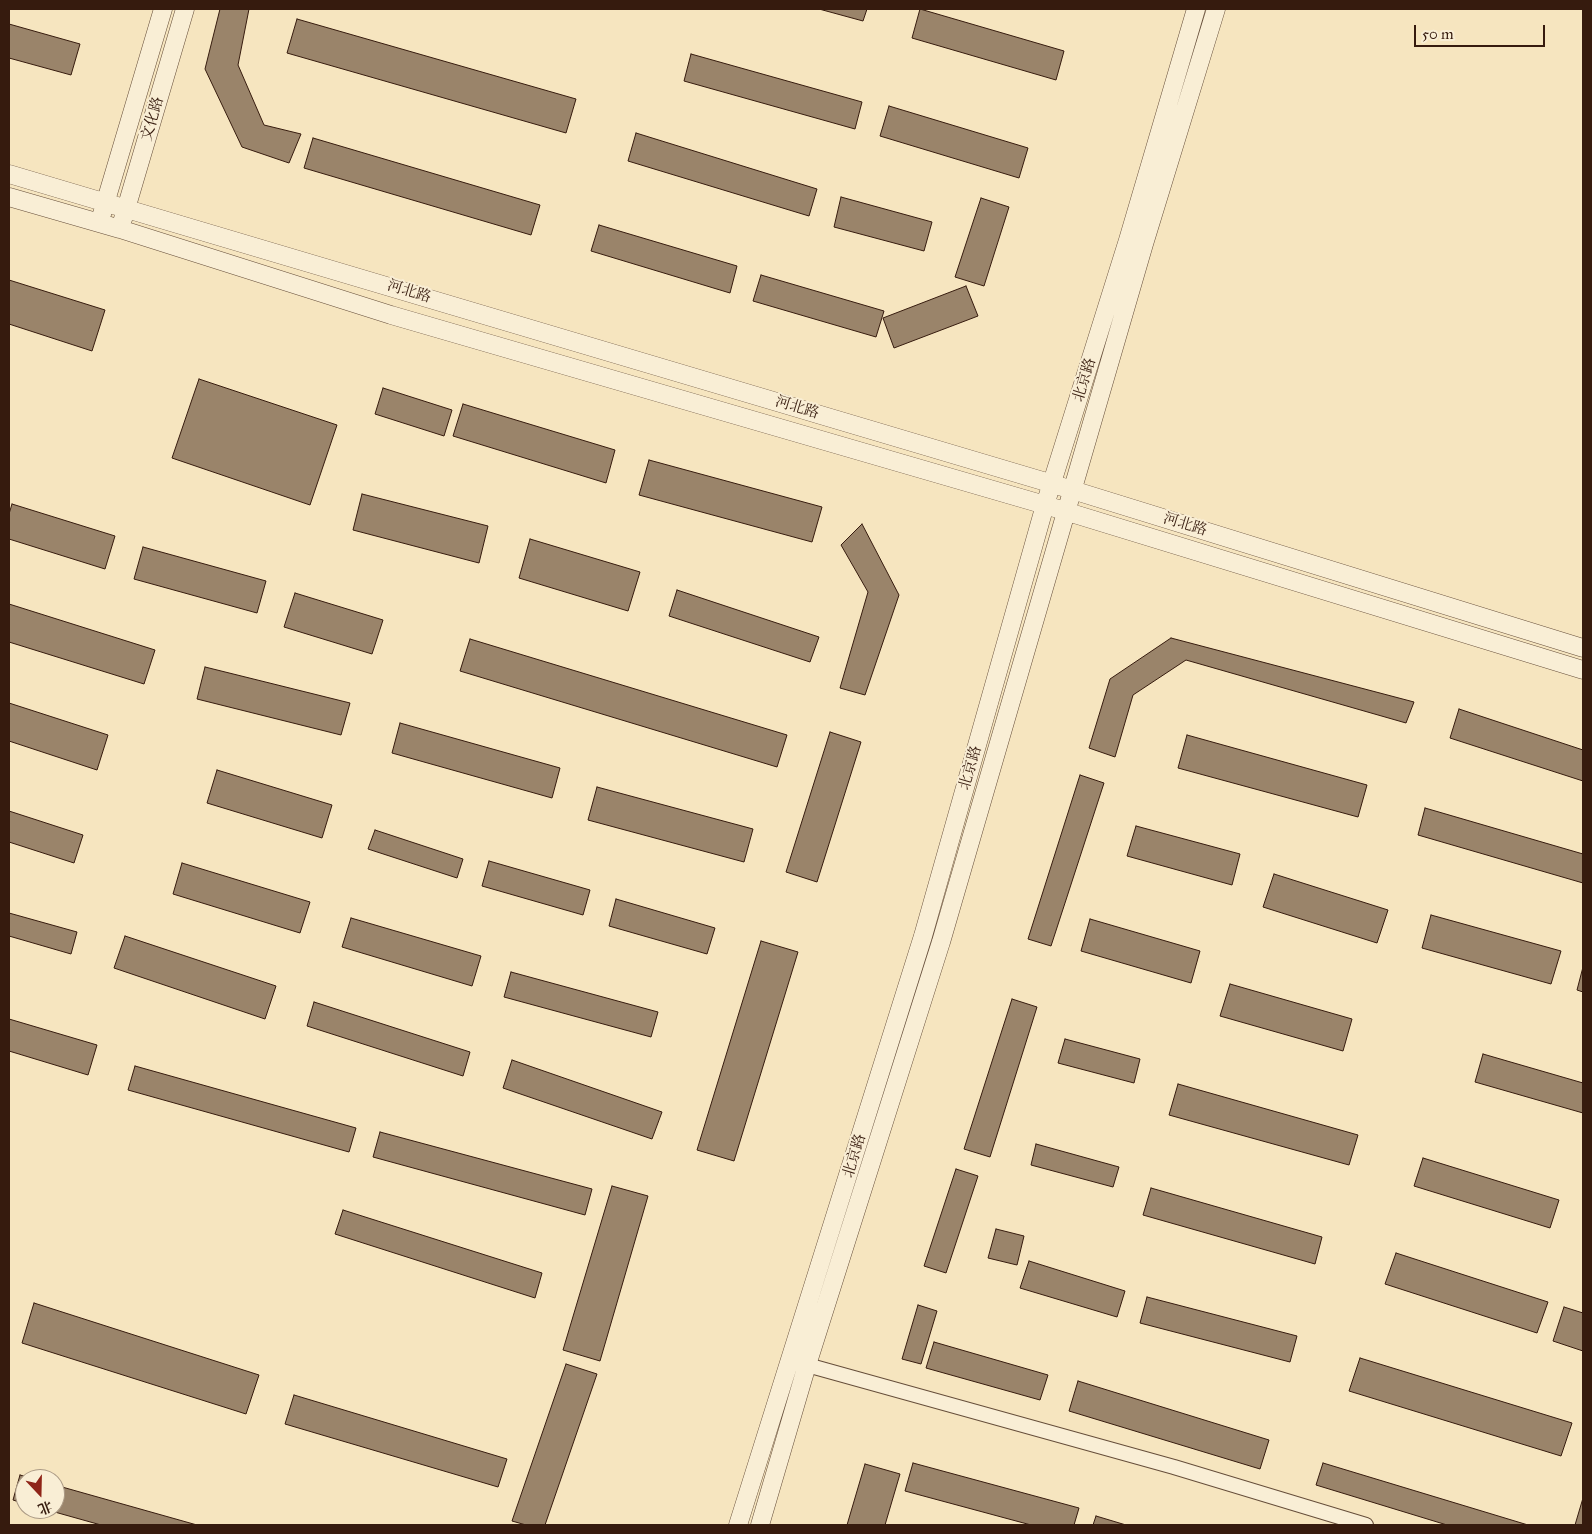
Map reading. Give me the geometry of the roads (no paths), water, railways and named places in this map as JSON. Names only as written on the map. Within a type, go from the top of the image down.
[{"type":"street","name":"文化路","points":[[99,222],[163,9]]},
{"type":"street","name":"文化路","points":[[120,229],[185,9]]},
{"type":"street","name":"北京路","points":[[738,1525],[923,936],[1045,505],[1053,484],[1196,9]]},
{"type":"street","name":"北京路","points":[[760,1525],[807,1365],[941,942],[1074,491],[1144,244],[1216,9]]},
{"type":"street","name":"河北路","points":[[9,174],[1053,484],[1583,648]]},
{"type":"street","name":"河北路","points":[[9,196],[99,222],[401,318],[1067,511],[1583,670]]},
{"type":"street","points":[[807,1365],[1174,1467],[1366,1525]]}]
